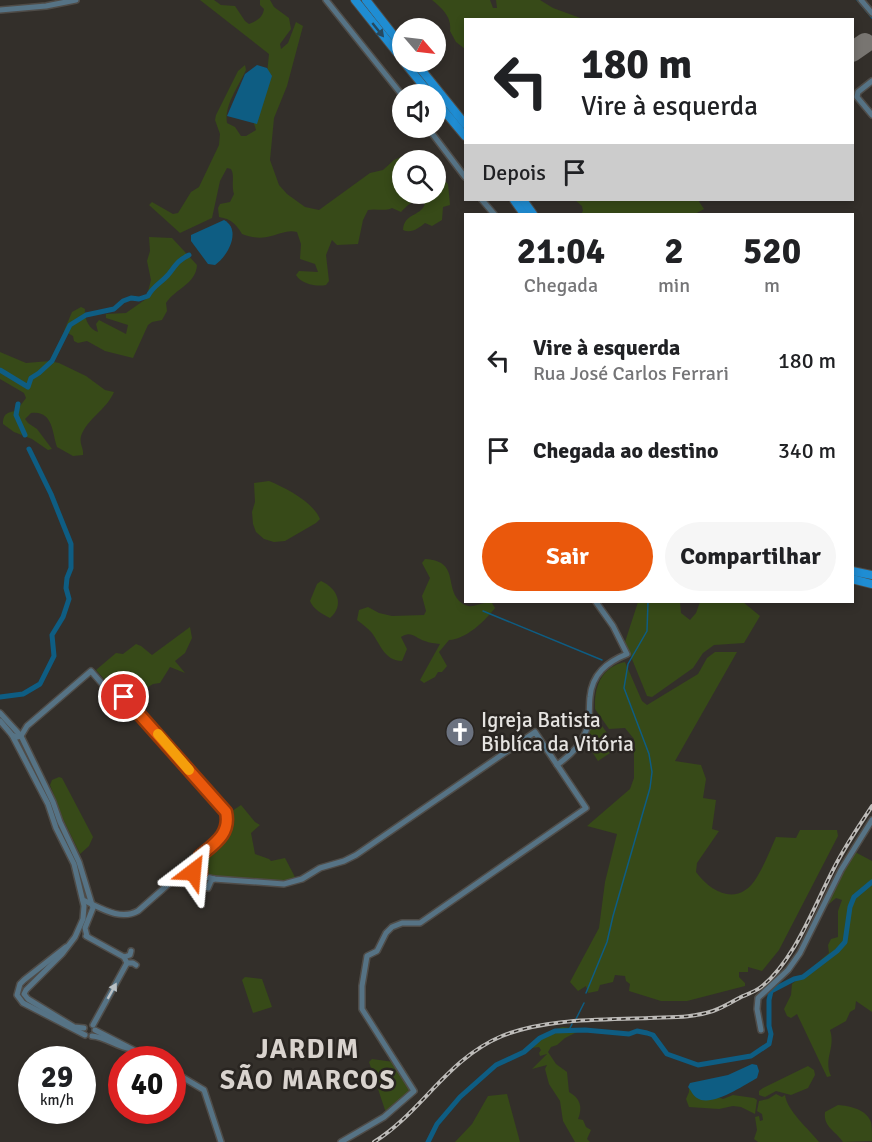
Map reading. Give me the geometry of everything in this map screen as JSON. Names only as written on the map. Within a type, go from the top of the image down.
[{"type":"highway","points":[[355,0],[392,46]]},
{"type":"highway","points":[[366,0],[392,33]]},
{"type":"highway","points":[[413,72],[422,84]]},
{"type":"highway","points":[[423,72],[464,123]]},
{"type":"highway","points":[[446,113],[464,135]]},
{"type":"highway","points":[[854,571],[872,575]]},
{"type":"highway","points":[[854,580],[872,584]]},
{"type":"street","points":[[0,10],[46,6],[76,0]]},
{"type":"street","points":[[326,0],[393,84]]},
{"type":"street","points":[[861,0],[872,13]]},
{"type":"street","points":[[872,81],[858,92],[857,97],[872,115]]},
{"type":"street","points":[[436,138],[464,176]]},
{"type":"street","points":[[483,201],[493,213]]},
{"type":"street","points":[[557,765],[570,756],[583,737],[589,715],[591,689],[598,672],[611,660],[627,654],[613,626],[597,603]]},
{"type":"street","points":[[21,736],[27,726],[90,671],[110,693],[118,694],[129,700],[226,812],[225,832],[138,911],[129,916],[122,916],[83,900]]},
{"type":"street","points":[[0,713],[21,736],[69,838],[92,904],[92,912],[86,928],[87,936]]},
{"type":"street","points":[[0,720],[12,735],[48,804],[56,828],[74,864],[83,900],[83,919],[78,932],[62,954],[24,994],[28,999],[68,1024],[74,1027],[84,1028],[87,1025],[94,1027],[128,1046]]},
{"type":"street","points":[[15,729],[27,726]]},
{"type":"street","points":[[184,871],[214,879],[284,884],[302,879],[320,868],[356,855],[535,732],[586,808],[420,923],[402,923],[392,927],[386,933],[377,951],[367,956],[362,986],[363,1013],[414,1091],[384,1117],[341,1142]]},
{"type":"street","points":[[12,735],[21,736]]},
{"type":"street","points":[[761,1030],[757,1009],[758,998],[788,970],[800,953],[841,870],[872,820]]},
{"type":"street","points":[[200,856],[205,876]]},
{"type":"street","points":[[193,863],[202,867]]},
{"type":"street","points":[[193,863],[191,869],[195,873]]},
{"type":"street","points":[[195,873],[200,873],[202,867]]},
{"type":"street","points":[[208,888],[211,880],[214,879]]},
{"type":"street","points":[[78,932],[136,965]]},
{"type":"street","points":[[66,947],[24,980],[20,984],[17,995],[23,1002],[85,1035],[101,1037],[118,1046]]},
{"type":"street","points":[[92,1036],[94,1027],[131,951]]},
{"type":"street","points":[[84,1028],[85,1035]]},
{"type":"street","points":[[186,1079],[204,1090],[221,1142]]},
{"type":"street","points":[[194,1084],[200,1079]]},
{"type":"green space","points":[[200,0],[214,0],[221,5],[235,6],[249,24],[262,14],[264,9],[260,5],[260,0],[270,0],[274,7],[289,18],[291,29],[280,44],[281,49],[288,43],[296,22],[303,26],[287,86],[274,118],[270,160],[279,185],[287,194],[305,207],[319,210],[370,173],[383,170],[392,162],[392,204],[409,204],[401,212],[392,208],[368,210],[363,220],[358,244],[337,245],[332,240],[326,255],[329,281],[326,285],[305,283],[296,275],[299,271],[318,272],[315,264],[300,259],[301,244],[297,232],[286,232],[264,238],[251,237],[242,234],[230,221],[219,217],[220,204],[230,202],[234,194],[231,169],[227,168],[220,181],[212,218],[180,233],[149,205],[152,202],[173,214],[178,213],[191,192],[199,187],[219,145],[220,134],[215,120],[216,115],[238,71],[245,65],[246,70],[228,109],[227,123],[235,127],[241,136],[246,136],[256,130],[251,114],[267,74],[269,54]]},
{"type":"green space","points":[[432,0],[490,0],[493,8],[497,8],[496,0],[540,0],[553,8],[580,18],[464,18],[464,48],[456,42],[450,31],[446,13]]},
{"type":"green space","points":[[446,182],[450,205],[443,207],[442,220],[432,226],[425,223],[415,230],[403,230],[406,221],[425,204],[446,204]]},
{"type":"green space","points":[[576,201],[699,201],[704,209],[697,213],[582,213],[582,206]]},
{"type":"green space","points":[[149,237],[172,238],[197,265],[193,277],[166,303],[167,311],[162,320],[148,325],[133,358],[105,351],[87,341],[78,343],[74,341],[73,336],[64,331],[72,312],[81,307],[85,309],[88,323],[95,331],[98,332],[96,324],[99,320],[126,334],[128,325],[106,318],[106,314],[126,313],[146,299],[151,280],[147,261],[150,251]]},
{"type":"green space","points":[[0,352],[26,363],[50,361],[59,363],[86,376],[105,390],[114,392],[81,436],[83,455],[73,456],[57,447],[48,418],[44,415],[31,413],[25,419],[37,429],[52,449],[48,450],[3,424],[5,415],[17,410],[26,398],[24,393],[0,379]]},
{"type":"green space","points":[[269,481],[305,501],[320,519],[285,541],[274,542],[264,539],[256,532],[253,524],[254,483]]},
{"type":"green space","points":[[425,559],[444,565],[454,593],[465,605],[492,603],[495,608],[474,629],[462,637],[449,640],[439,652],[447,666],[442,672],[438,672],[435,677],[424,683],[420,680],[440,644],[427,642],[410,634],[404,635],[401,637],[407,649],[402,661],[396,660],[387,655],[372,633],[357,620],[359,610],[368,607],[392,616],[424,615],[426,611],[422,596],[430,578],[422,563]]},
{"type":"green space","points":[[321,581],[335,592],[337,597],[337,608],[330,618],[316,609],[310,601],[317,584]]},
{"type":"green space","points":[[638,603],[680,603],[681,613],[690,620],[700,603],[744,603],[760,616],[744,643],[714,645],[703,653],[693,668],[652,697],[647,696],[625,642]]},
{"type":"green space","points":[[190,627],[192,638],[185,653],[175,661],[185,673],[170,667],[160,683],[143,690],[147,695],[142,700],[134,701],[129,695],[112,688],[96,670],[116,653],[123,654],[136,644],[152,655]]},
{"type":"green space","points":[[715,652],[737,652],[675,761],[701,765],[706,779],[703,798],[716,800],[712,829],[719,831],[697,863],[696,872],[710,887],[718,891],[726,894],[743,892],[757,877],[776,837],[796,838],[800,830],[837,830],[838,836],[779,950],[762,971],[748,967],[748,972],[739,972],[739,977],[745,986],[687,1001],[661,1001],[629,991],[630,984],[626,981],[625,976],[615,975],[613,982],[600,985],[598,991],[588,993],[586,986],[578,991],[570,982],[599,928],[605,882],[617,834],[587,826],[630,789],[634,778],[634,739],[625,728],[609,729],[595,709],[598,686],[610,668],[625,662],[642,701],[647,705],[698,674],[707,658]]},
{"type":"green space","points":[[593,713],[607,733],[610,753],[598,761],[584,739]]},
{"type":"green space","points":[[62,778],[93,837],[89,846],[80,854],[50,785],[52,780]]},
{"type":"green space","points":[[241,805],[260,825],[251,833],[255,854],[271,861],[285,858],[296,879],[279,882],[206,874],[204,857],[226,833],[229,813]]},
{"type":"green space","points":[[855,852],[872,861],[872,1012],[856,1001],[855,1009],[850,1012],[846,1021],[830,1030],[832,1042],[828,1064],[831,1076],[827,1077],[797,1014],[791,1018],[787,1016],[784,1009],[791,995],[792,984],[829,953],[828,945],[831,939],[838,937],[838,911],[842,900],[836,898],[829,904],[829,898]]},
{"type":"green space","points":[[245,977],[262,979],[272,1007],[253,1013],[242,980]]},
{"type":"green space","points":[[562,1027],[574,1028],[577,1032],[551,1047],[548,1052],[556,1064],[567,1072],[569,1092],[580,1103],[578,1119],[583,1120],[586,1127],[591,1130],[587,1139],[590,1142],[575,1142],[563,1121],[560,1101],[549,1084],[545,1069],[547,1065],[532,1069],[547,1054],[540,1056],[539,1047],[532,1048],[545,1034]]},
{"type":"green space","points":[[372,1059],[394,1062],[409,1087],[409,1093],[388,1112],[385,1110],[369,1062]]},
{"type":"green space","points":[[808,1066],[814,1070],[815,1075],[808,1088],[791,1095],[776,1091],[765,1097],[759,1095],[759,1091],[763,1088]]},
{"type":"green space","points":[[689,1086],[723,1099],[733,1095],[754,1098],[757,1100],[755,1114],[733,1106],[719,1109],[689,1107],[686,1099]]},
{"type":"green space","points":[[507,1094],[520,1142],[455,1142],[472,1124],[488,1096]]},
{"type":"green space","points":[[776,1094],[782,1097],[785,1095],[794,1113],[819,1142],[758,1142],[754,1139],[757,1130],[755,1117],[759,1116],[760,1121],[763,1120],[762,1114],[757,1111],[759,1101]]},
{"type":"green space","points":[[838,1105],[862,1111],[869,1118],[872,1141],[843,1142],[828,1125],[825,1117],[825,1112]]},
{"type":"water","points":[[257,65],[267,68],[272,76],[257,124],[227,116],[245,74]]},
{"type":"water","points":[[224,220],[232,230],[231,243],[220,261],[215,265],[208,264],[191,241],[191,235]]},
{"type":"water","points":[[752,1064],[757,1065],[759,1071],[757,1078],[719,1098],[703,1100],[696,1097],[688,1087],[690,1083],[728,1075]]},
{"type":"waterway","points":[[857,0],[872,18]]},
{"type":"waterway","points":[[0,370],[28,387],[31,378],[52,361],[70,325],[86,315],[114,309],[123,301],[131,298],[139,299],[148,296],[177,264],[189,255]]},
{"type":"waterway","points":[[18,404],[16,415],[25,435]]},
{"type":"waterway","points":[[0,697],[23,694],[40,684],[54,656],[52,635],[63,617],[69,599],[66,588],[71,568],[71,544],[51,494],[29,449]]},
{"type":"waterway","points":[[586,993],[607,942],[650,788],[652,772],[649,754],[624,688],[628,664],[647,631],[648,603]]},
{"type":"waterway","points":[[483,611],[602,660]]},
{"type":"waterway","points":[[428,1142],[437,1124],[460,1097],[496,1065],[524,1052],[540,1038],[555,1031],[647,1033],[653,1035],[667,1054],[698,1065],[751,1056],[769,1044],[771,991],[803,977],[837,951],[845,942],[850,907],[854,897],[872,882]]},
{"type":"waterway","points":[[576,1019],[584,1003]]},
{"type":"waterway","points":[[569,1030],[572,1024]]},
{"type":"runway","points":[[854,51],[865,43]]},
{"type":"railway","points":[[374,1142],[407,1116],[466,1058],[502,1036],[519,1030],[556,1023],[697,1015],[720,1008],[759,988],[773,976],[794,948],[838,860],[872,806]]},
{"type":"slow traffic","points":[[158,734],[189,770]]},
{"type":"place","name":"Igreja Batista Biblíca da Vitória","points":[[460,732]]},
{"type":"district","name":"JARDIM SÃO MARCOS","points":[[308,1064]]},
{"type":"route","points":[[124,697],[226,812],[225,832],[200,856],[201,872],[196,874],[193,872]]}]
